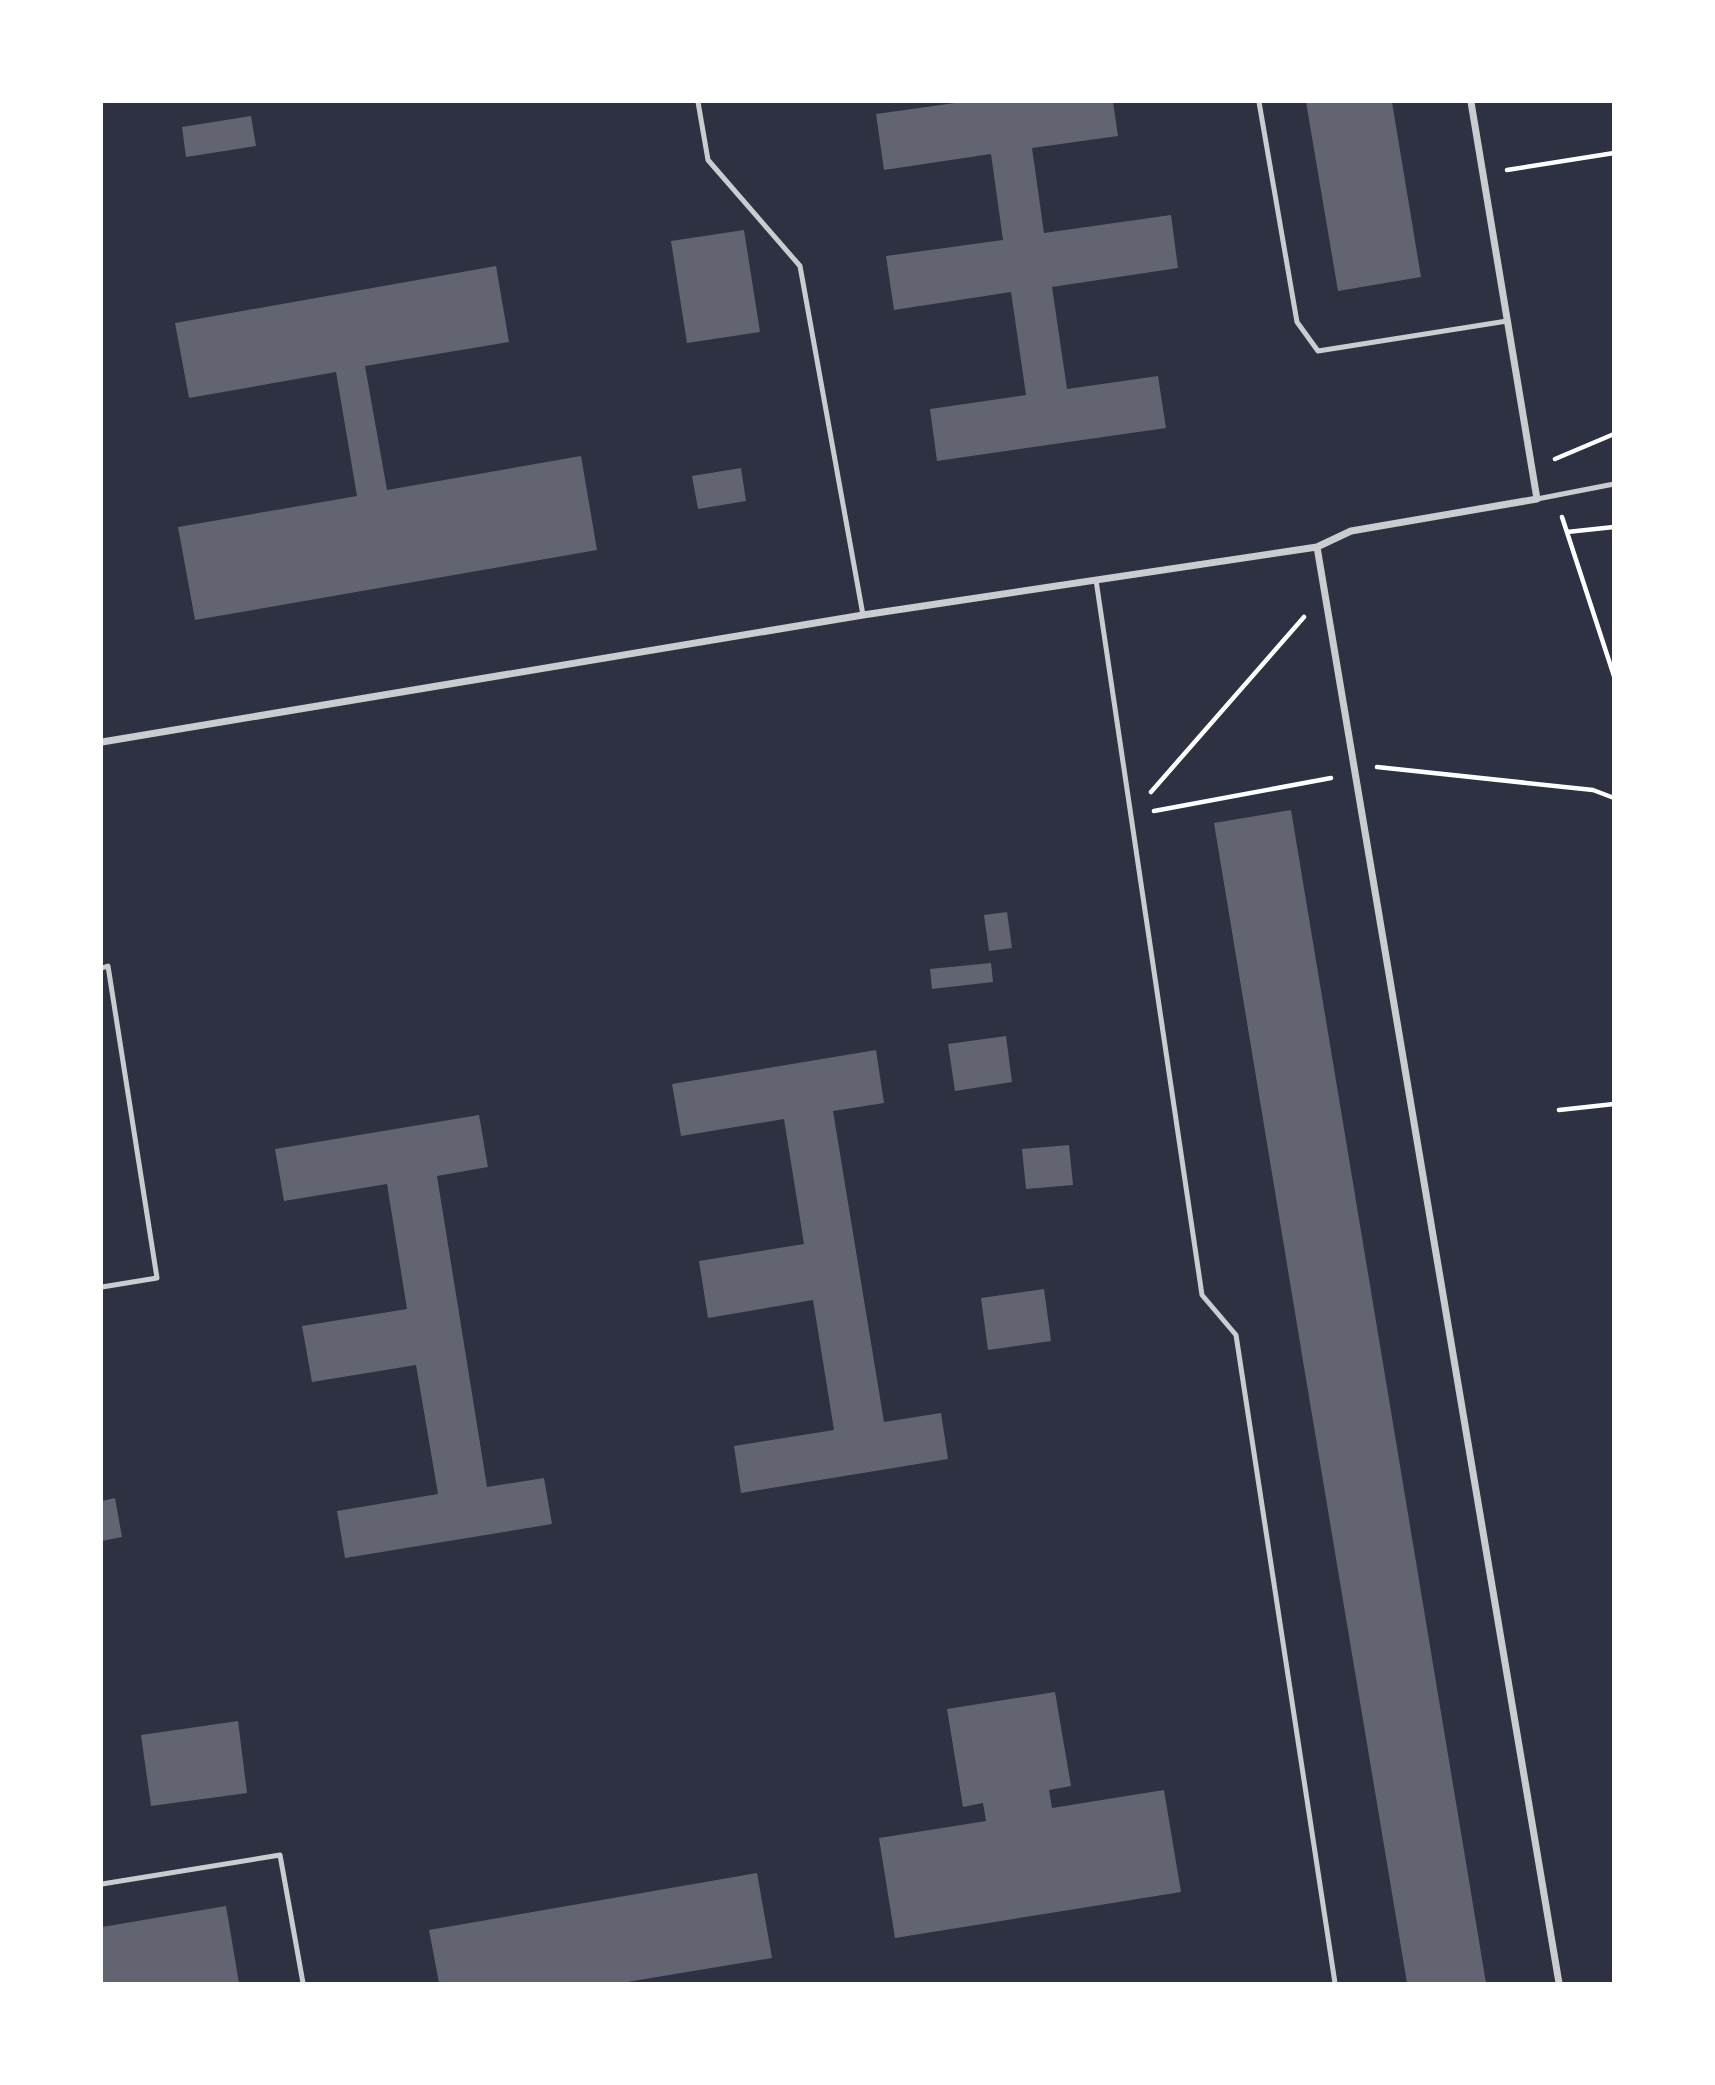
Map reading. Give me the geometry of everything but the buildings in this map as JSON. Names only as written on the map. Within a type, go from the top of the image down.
[{"type":"street","points":[[102,742],[863,615],[1317,547],[1351,531],[1537,499],[1471,102]]},
{"type":"street","points":[[1317,547],[1559,1983]]},
{"type":"lane","points":[[698,102],[708,160],[800,266],[863,615]]},
{"type":"lane","points":[[1259,102],[1297,323],[1318,351],[1507,321]]},
{"type":"lane","points":[[1537,499],[1614,484]]},
{"type":"lane","points":[[1096,580],[1202,1295],[1236,1335],[1335,1983]]},
{"type":"lane","points":[[102,968],[108,967],[157,1278],[102,1287]]},
{"type":"lane","points":[[102,1884],[279,1855],[303,1983]]},
{"type":"path","points":[[1483,174],[1614,153]]},
{"type":"path","points":[[1532,469],[1614,435]]},
{"type":"path","points":[[1537,499],[1560,510],[1614,676]]},
{"type":"path","points":[[1567,532],[1614,527]]},
{"type":"path","points":[[1131,816],[1325,592]]},
{"type":"path","points":[[1131,816],[1355,773],[1372,767],[1593,790],[1614,798]]},
{"type":"path","points":[[1559,1110],[1614,1104]]}]
